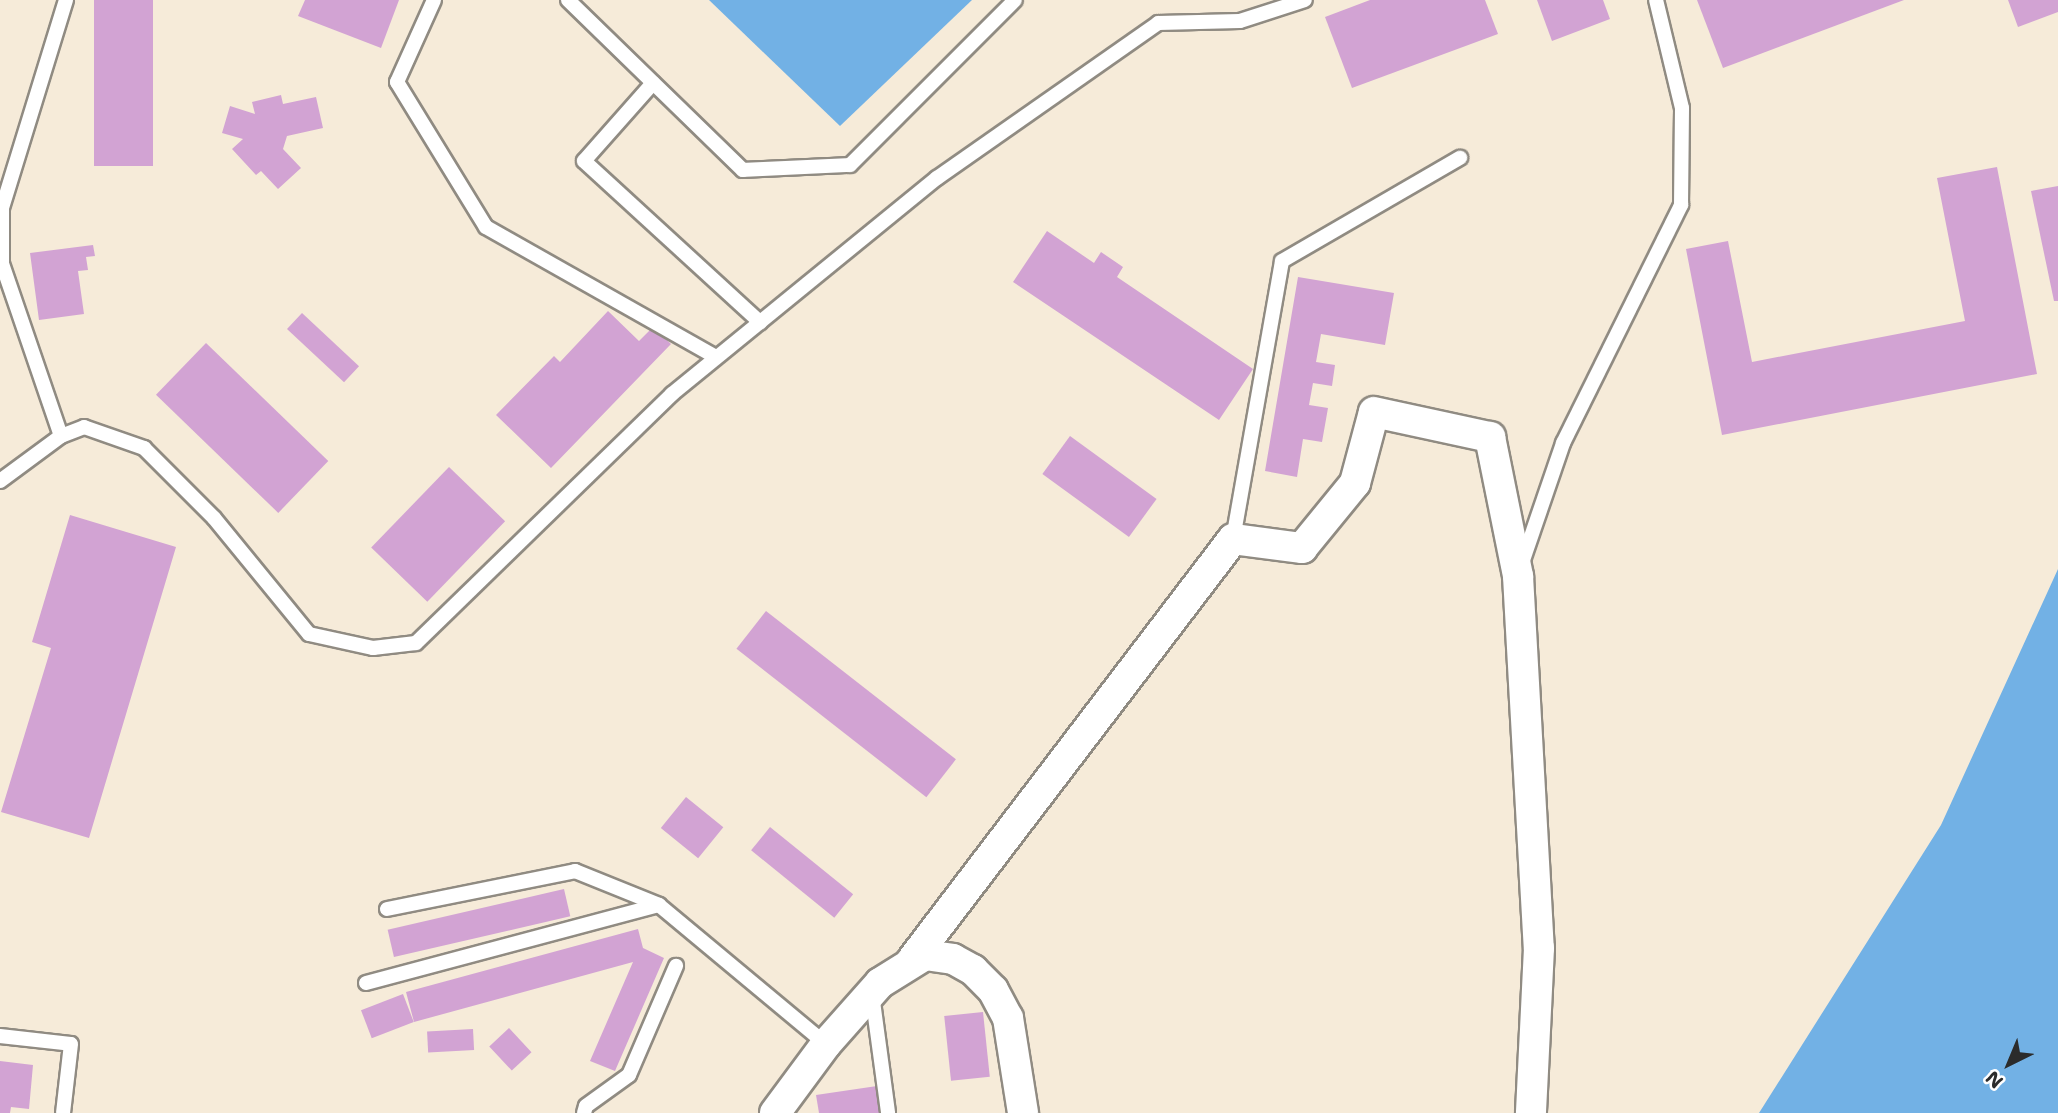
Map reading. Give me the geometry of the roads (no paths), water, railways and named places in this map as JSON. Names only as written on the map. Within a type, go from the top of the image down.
[{"type":"street","points":[[775,1113],[826,1044],[872,993],[914,959],[1233,539],[1302,548],[1355,483],[1374,412],[1490,437],[1518,576],[1539,948],[1531,1113]]},
{"type":"street","points":[[914,959],[925,955],[953,959],[973,970],[993,990],[1008,1018],[1023,1113]]},
{"type":"lane","points":[[61,436],[5,276],[2,208],[66,0]]},
{"type":"lane","points":[[433,0],[397,82],[486,227],[716,358]]},
{"type":"lane","points":[[568,0],[743,170],[850,165],[1015,0]]},
{"type":"lane","points":[[0,481],[61,436],[84,427],[144,448],[214,518],[309,634],[373,648],[416,643],[672,394],[937,178],[1158,23],[1240,21],[1305,0]]},
{"type":"lane","points":[[1518,576],[1563,443],[1681,205],[1682,108],[1656,0]]},
{"type":"lane","points":[[653,83],[584,161],[760,322]]},
{"type":"lane","points":[[1233,539],[1282,261],[1460,158]]},
{"type":"lane","points":[[387,909],[575,871],[659,905],[826,1044]]},
{"type":"lane","points":[[366,983],[659,905]]},
{"type":"lane","points":[[584,1113],[586,1106],[629,1075],[676,966]]},
{"type":"lane","points":[[872,993],[888,1113]]},
{"type":"lane","points":[[0,1036],[71,1044],[63,1113]]},
{"type":"water","points":[[709,0],[972,0],[840,126]]},
{"type":"water","points":[[2058,569],[2058,1113],[1759,1113],[1941,825]]}]
